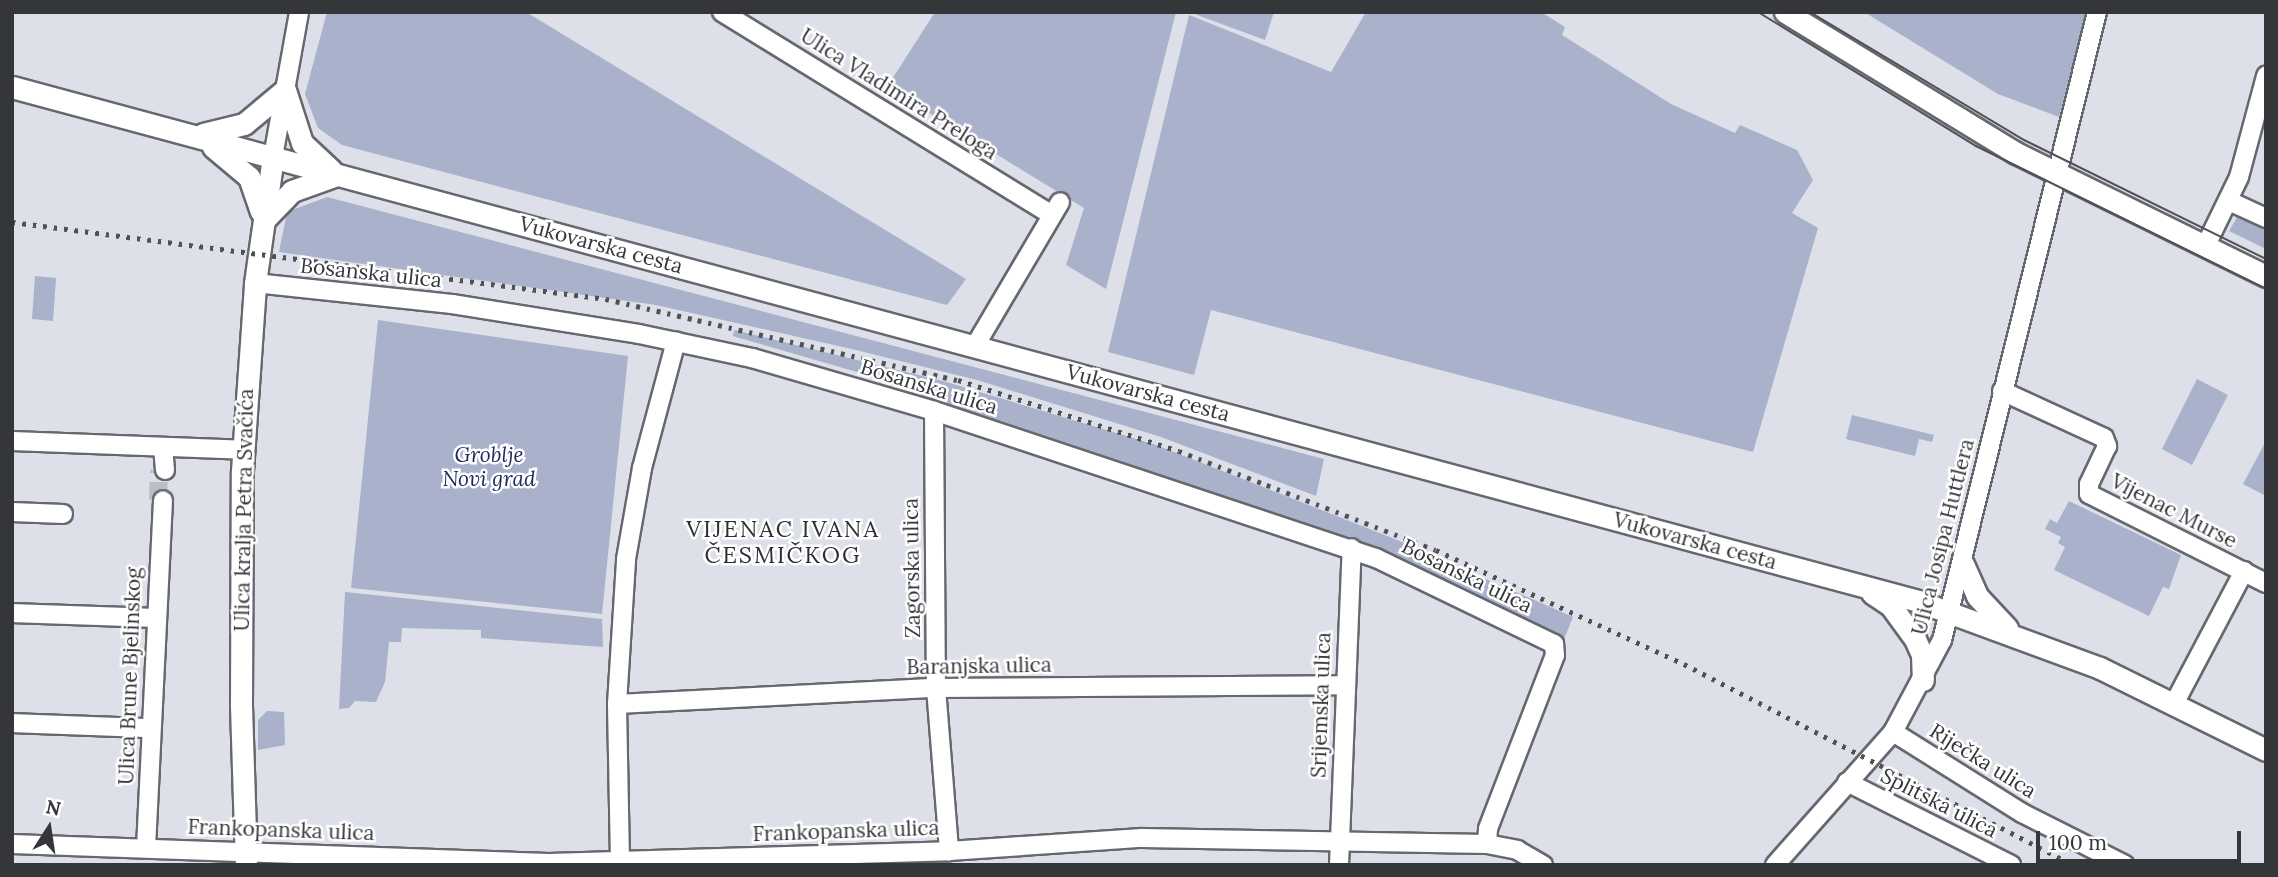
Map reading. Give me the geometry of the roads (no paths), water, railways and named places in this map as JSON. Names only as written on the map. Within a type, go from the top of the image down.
[{"type":"main road","points":[[1784,12],[1915,92],[2057,172],[2207,243],[2266,276]]},
{"type":"main road","name":"Vukovarska cesta","points":[[12,87],[1950,612],[2013,634],[2175,702],[2266,750]]},
{"type":"main road","points":[[187,134],[214,134],[244,124],[285,90],[303,143],[337,174],[292,191],[262,222]]},
{"type":"main road","points":[[187,134],[239,165],[256,190],[262,222]]},
{"type":"main road","name":"Ulica kralja Petra Svačića","points":[[246,858],[240,706],[243,450],[255,283],[273,157]]},
{"type":"main road","points":[[1963,564],[1976,596],[2013,634]]},
{"type":"main road","points":[[1858,585],[1903,619],[1922,655],[1923,680]]},
{"type":"street","points":[[273,157],[299,12]]},
{"type":"street","name":"Ulica Vladimira Preloga","points":[[722,12],[1056,209],[975,346]]},
{"type":"street","name":"Ulica Josipa Huttlera","points":[[1774,865],[1892,732],[1923,680],[1950,612],[2097,12]]},
{"type":"street","points":[[2207,243],[2229,201],[2266,76]]},
{"type":"street","points":[[2229,201],[2266,218]]},
{"type":"street","name":"Bosanska ulica","points":[[255,283],[452,304],[676,341],[762,361],[934,411],[1352,548],[1547,639],[1556,649],[1487,844]]},
{"type":"street","points":[[620,861],[617,704],[628,537],[676,341]]},
{"type":"street","name":"Vijenac Murse","points":[[2002,391],[2107,442],[2089,494],[2266,583]]},
{"type":"street","name":"Zagorska ulica","points":[[934,411],[936,688],[949,851]]},
{"type":"street","points":[[12,441],[162,462],[243,450]]},
{"type":"street","name":"Ulica Brune Bjelinskog","points":[[146,848],[160,502]]},
{"type":"street","points":[[12,512],[63,514]]},
{"type":"street","name":"Srijemska ulica","points":[[1339,865],[1343,685],[1352,548]]},
{"type":"street","name":"Vijenac Murse","points":[[2175,702],[2244,571]]},
{"type":"street","points":[[12,613],[155,618]]},
{"type":"street","name":"Baranjska ulica","points":[[617,704],[936,688],[1343,685]]},
{"type":"street","points":[[12,723],[150,728]]},
{"type":"street","name":"Riječka ulica","points":[[1892,732],[2022,813],[2125,865]]},
{"type":"street","name":"Splitska ulica","points":[[1847,782],[2011,865]]},
{"type":"street","name":"Frankopanska ulica","points":[[12,845],[146,848],[246,858],[549,863],[949,851],[1142,838],[1487,844],[1517,850],[1543,865]]},
{"type":"tunnel","points":[[158,500],[159,470]]},
{"type":"tram line","points":[[1758,12],[1976,146],[2266,289]]},
{"type":"tram line","points":[[1810,12],[2024,140],[2266,259]]},
{"type":"railway","points":[[12,222],[606,299],[958,380],[1179,451],[1436,550],[1684,664],[2073,865]]},
{"type":"district","name":"VIJENAC IVANA ČESMIČKOG","points":[[783,542]]},
{"type":"park label","name":"Groblje Novi grad","points":[[489,467]]}]
